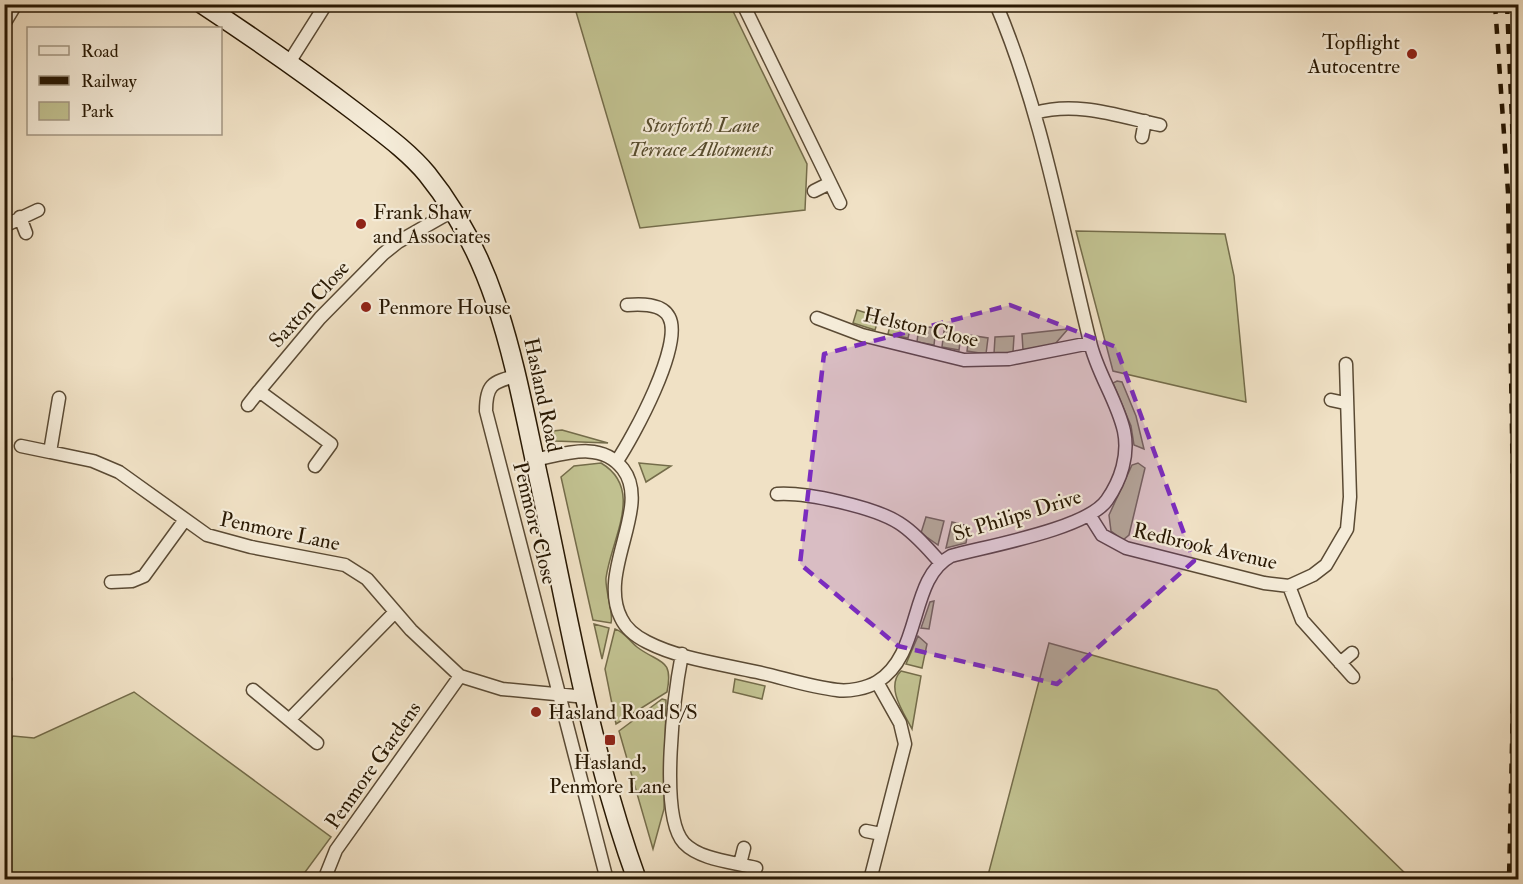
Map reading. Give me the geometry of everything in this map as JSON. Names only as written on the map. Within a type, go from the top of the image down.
[{"type":"main road","name":"Hasland Road","points":[[202,4],[290,62],[378,128],[425,172],[454,210],[476,248],[492,287],[504,326],[586,697],[611,797],[636,879]]},
{"type":"street","points":[[4,24],[16,4]]},
{"type":"street","points":[[290,62],[326,4]]},
{"type":"street","points":[[743,4],[840,203]]},
{"type":"street","name":"St Philips Drive","points":[[877,682],[906,649],[927,586],[940,562],[951,556],[1090,516],[1106,502],[1118,481],[1125,460],[1124,432],[1096,364],[1090,343],[1035,113],[996,4]]},
{"type":"street","points":[[1035,113],[1053,108],[1075,107],[1160,125]]},
{"type":"street","points":[[1142,137],[1144,122]]},
{"type":"street","points":[[814,191],[830,183]]},
{"type":"street","points":[[4,226],[38,210]]},
{"type":"street","name":"Saxton Close","points":[[248,405],[320,318],[383,254],[398,242],[454,210]]},
{"type":"street","points":[[20,217],[26,233]]},
{"type":"street","points":[[617,461],[661,378],[670,332],[670,318],[662,309],[641,304],[627,305]]},
{"type":"street","name":"Helston Close","points":[[817,318],[862,335],[964,360],[1009,359],[1090,343]]},
{"type":"street","name":"Redbrook Avenue","points":[[1090,516],[1102,535],[1126,548],[1264,583],[1289,586],[1313,575],[1326,566],[1347,529],[1350,497],[1345,403],[1346,364]]},
{"type":"street","name":"Penmore Close","points":[[516,376],[493,384],[486,394],[486,411],[560,697]]},
{"type":"street","points":[[259,391],[331,444],[315,466]]},
{"type":"street","points":[[50,452],[59,398]]},
{"type":"street","points":[[1331,400],[1345,403]]},
{"type":"street","name":"Penmore Lane","points":[[21,446],[93,461],[119,472],[184,521],[207,535],[345,565],[367,579],[395,612],[460,676],[502,689],[560,697],[586,697]]},
{"type":"street","points":[[534,460],[575,452],[594,451],[617,461],[630,478],[632,493],[615,577],[615,600],[622,621],[636,636],[650,644],[682,654],[839,691],[877,682],[900,723],[905,744],[870,879]]},
{"type":"street","points":[[777,494],[795,493],[881,513],[900,523],[940,562]]},
{"type":"street","points":[[111,582],[132,581],[144,576],[184,521]]},
{"type":"street","name":"Redbrook Avenue","points":[[1289,586],[1302,620],[1353,677]]},
{"type":"street","points":[[290,719],[395,612]]},
{"type":"street","points":[[1340,663],[1352,653]]},
{"type":"street","points":[[682,654],[672,717],[674,823],[683,842],[697,853],[756,868]]},
{"type":"street","name":"Penmore Gardens","points":[[324,879],[336,850],[460,676]]},
{"type":"street","points":[[253,690],[317,742]]},
{"type":"street","points":[[560,697],[607,879]]},
{"type":"street","points":[[866,831],[881,834]]},
{"type":"street","points":[[740,864],[744,848]]},
{"type":"highlighted area","points":[[1010,305],[1116,347],[1194,561],[1057,684],[898,646],[800,564],[824,354]]},
{"type":"green space","name":"Storforth Lane Terrace Allotments","points":[[574,5],[730,5],[807,164],[805,210],[640,228]]},
{"type":"green space","points":[[1076,231],[1225,234],[1234,276],[1246,402],[1113,371]]},
{"type":"green space","points":[[857,310],[879,317],[875,330],[853,323]]},
{"type":"green space","points":[[891,321],[911,325],[908,338],[888,334]]},
{"type":"green space","points":[[919,326],[936,328],[934,345],[917,342]]},
{"type":"green space","points":[[1068,329],[1055,344],[1023,350],[1022,334]]},
{"type":"green space","points":[[944,331],[961,334],[959,350],[942,347]]},
{"type":"green space","points":[[969,335],[988,338],[986,354],[967,351]]},
{"type":"green space","points":[[1014,336],[1013,352],[994,354],[995,337]]},
{"type":"green space","points":[[1122,382],[1136,416],[1144,449],[1134,445],[1131,426],[1113,383]]},
{"type":"green space","points":[[562,430],[608,443],[555,441],[553,431]]},
{"type":"green space","points":[[601,463],[614,474],[621,486],[623,501],[622,516],[606,578],[611,623],[593,620],[561,477],[574,466]]},
{"type":"green space","points":[[639,463],[671,466],[646,482]]},
{"type":"green space","points":[[1138,463],[1145,468],[1129,535],[1123,540],[1111,531],[1109,515],[1132,465]]},
{"type":"green space","points":[[926,517],[944,521],[938,545],[921,533]]},
{"type":"green space","points":[[952,522],[969,526],[966,543],[946,548]]},
{"type":"green space","points":[[934,601],[929,629],[921,628],[930,602]]},
{"type":"green space","points":[[594,624],[609,628],[602,659]]},
{"type":"green space","points":[[615,629],[624,634],[637,647],[663,663],[669,681],[667,692],[616,724],[605,669]]},
{"type":"green space","points":[[918,636],[927,644],[922,668],[906,664]]},
{"type":"green space","points":[[1049,643],[1217,690],[1411,879],[987,879]]},
{"type":"green space","points":[[901,671],[921,676],[912,729],[895,692],[897,677]]},
{"type":"green space","points":[[735,679],[765,686],[762,699],[733,692]]},
{"type":"green space","points":[[134,692],[331,837],[300,879],[5,879],[5,746],[13,736],[34,738]]},
{"type":"green space","points":[[662,699],[666,700],[664,809],[653,849],[619,731]]},
{"type":"railway","points":[[1495,4],[1508,192],[1515,611],[1509,880]]},
{"type":"railway","points":[[1507,4],[1518,262]]},
{"type":"railway","points":[[1518,4],[1518,11]]},
{"type":"place","name":"Topflight Autocentre","points":[[1412,54]]},
{"type":"place","name":"Frank Shaw and Associates","points":[[361,224]]},
{"type":"place","name":"Penmore House","points":[[366,307]]},
{"type":"place","name":"Hasland Road S/S","points":[[536,712]]},
{"type":"place","name":"Hasland, Penmore Lane","points":[[610,740]]}]
